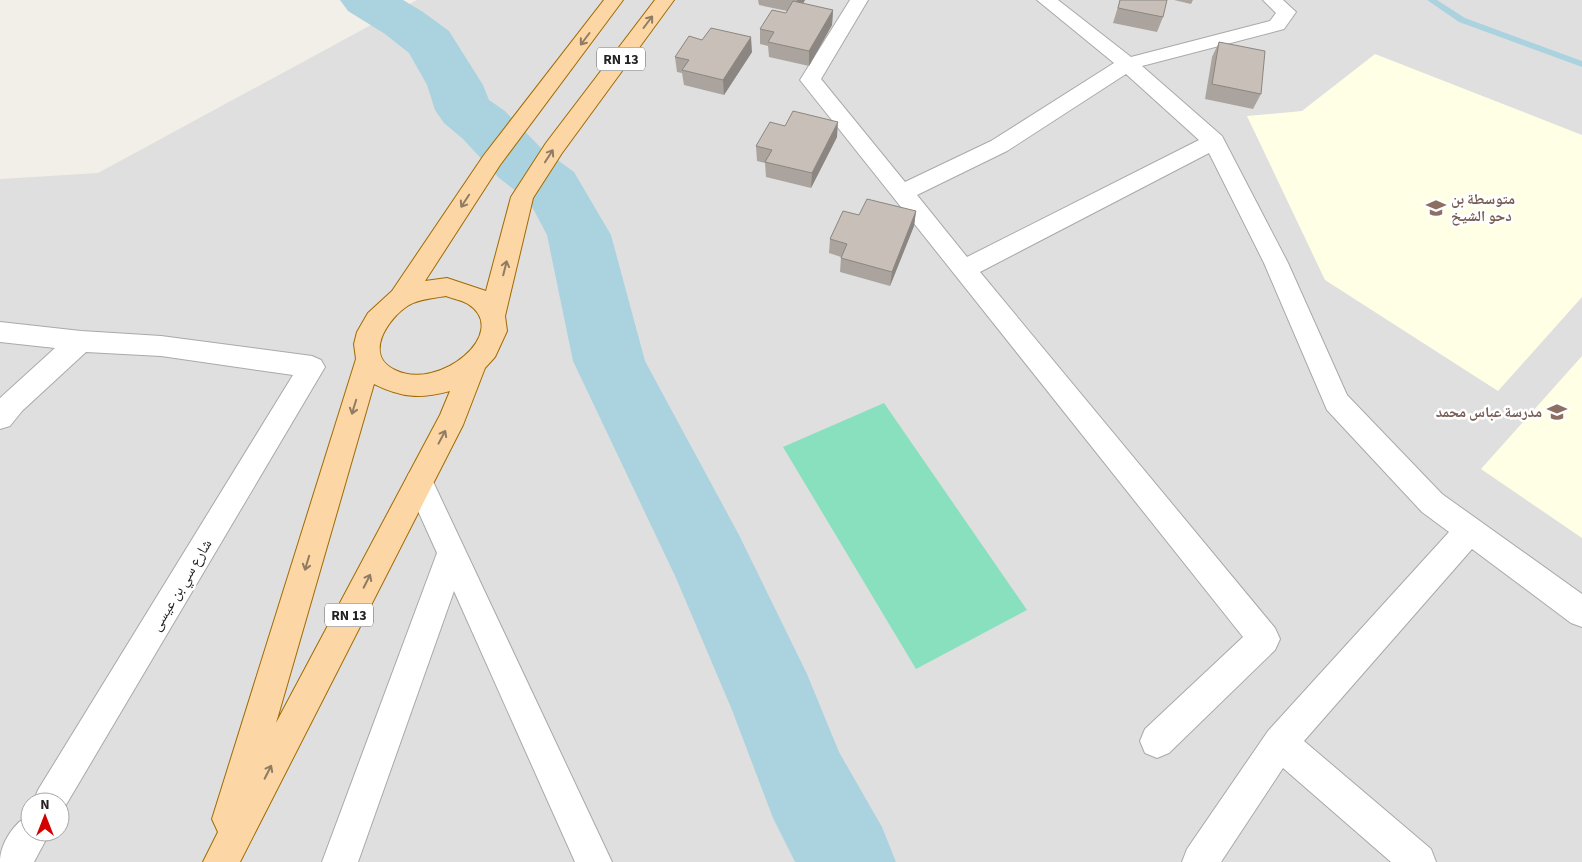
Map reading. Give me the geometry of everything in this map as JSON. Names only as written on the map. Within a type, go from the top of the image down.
[{"type":"main road","name":"RN 13","points":[[400,298],[492,160],[614,0]]},
{"type":"main road","name":"RN 13","points":[[493,315],[522,197],[577,117],[665,0]]},
{"type":"main road","points":[[217,862],[368,361],[365,344],[371,327],[383,311],[400,298],[423,290],[447,287],[468,291],[484,301],[493,315],[494,333],[487,350],[473,366],[450,380],[425,386],[400,384],[380,376],[368,361]]},
{"type":"main road","name":"RN 13","points":[[221,862],[453,417],[473,366]]},
{"type":"street","points":[[859,0],[810,80],[1264,639],[1158,741]]},
{"type":"street","points":[[1046,0],[1127,64],[1214,141],[1276,263],[1337,402],[1432,503],[1582,612]]},
{"type":"street","points":[[902,192],[999,146],[1127,64],[1277,25],[1286,12],[1272,0]]},
{"type":"street","points":[[964,269],[1214,141]]},
{"type":"street","points":[[0,332],[81,341]]},
{"type":"street","points":[[0,418],[12,403],[81,341]]},
{"type":"street","name":"شارع سي بن عيسى","points":[[56,792],[312,367],[161,346],[81,341]]},
{"type":"street","points":[[418,482],[594,862]]},
{"type":"street","points":[[1200,862],[1280,742],[1469,531]]},
{"type":"street","points":[[340,862],[452,553]]},
{"type":"street","points":[[1280,742],[1418,862]]},
{"type":"street","points":[[14,862],[26,842]]},
{"type":"shaded area","points":[[417,0],[1582,0],[1582,862],[0,862],[0,179],[98,173]]},
{"type":"shaded area","name":"متوسطة بن دحو الشيخ","points":[[1375,54],[1582,135],[1582,297],[1498,391],[1325,280],[1247,116],[1302,111]]},
{"type":"shaded area","name":"مدرسة عباس محمد","points":[[1582,356],[1582,538],[1481,469]]},
{"type":"green space","points":[[884,403],[1027,610],[916,669],[783,447]]},
{"type":"building","points":[[1120,0],[1167,0],[1163,17],[1118,8]]},
{"type":"building","points":[[793,1],[833,10],[809,51],[768,42],[774,32],[760,29],[772,10],[786,13]]},
{"type":"building","points":[[711,28],[751,37],[723,80],[682,70],[689,60],[675,57],[689,36],[702,40]]},
{"type":"building","points":[[1219,42],[1265,51],[1261,94],[1212,84]]},
{"type":"building","points":[[793,111],[838,122],[812,173],[765,162],[772,150],[756,146],[770,122],[785,126]]},
{"type":"building","points":[[867,199],[916,211],[892,272],[841,258],[847,244],[830,239],[843,211],[859,215]]},
{"type":"waterway","points":[[366,0],[404,23],[430,43],[455,85],[464,110],[484,125],[520,163],[552,187],[579,235],[609,361],[632,411],[710,562],[775,706],[806,785],[847,862]]},
{"type":"waterway","points":[[1431,0],[1462,20],[1582,64]]},
{"type":"place","name":"متوسطة بن دحو الشيخ","points":[[1436,208]]},
{"type":"place","name":"مدرسة عباس محمد","points":[[1557,412]]}]
